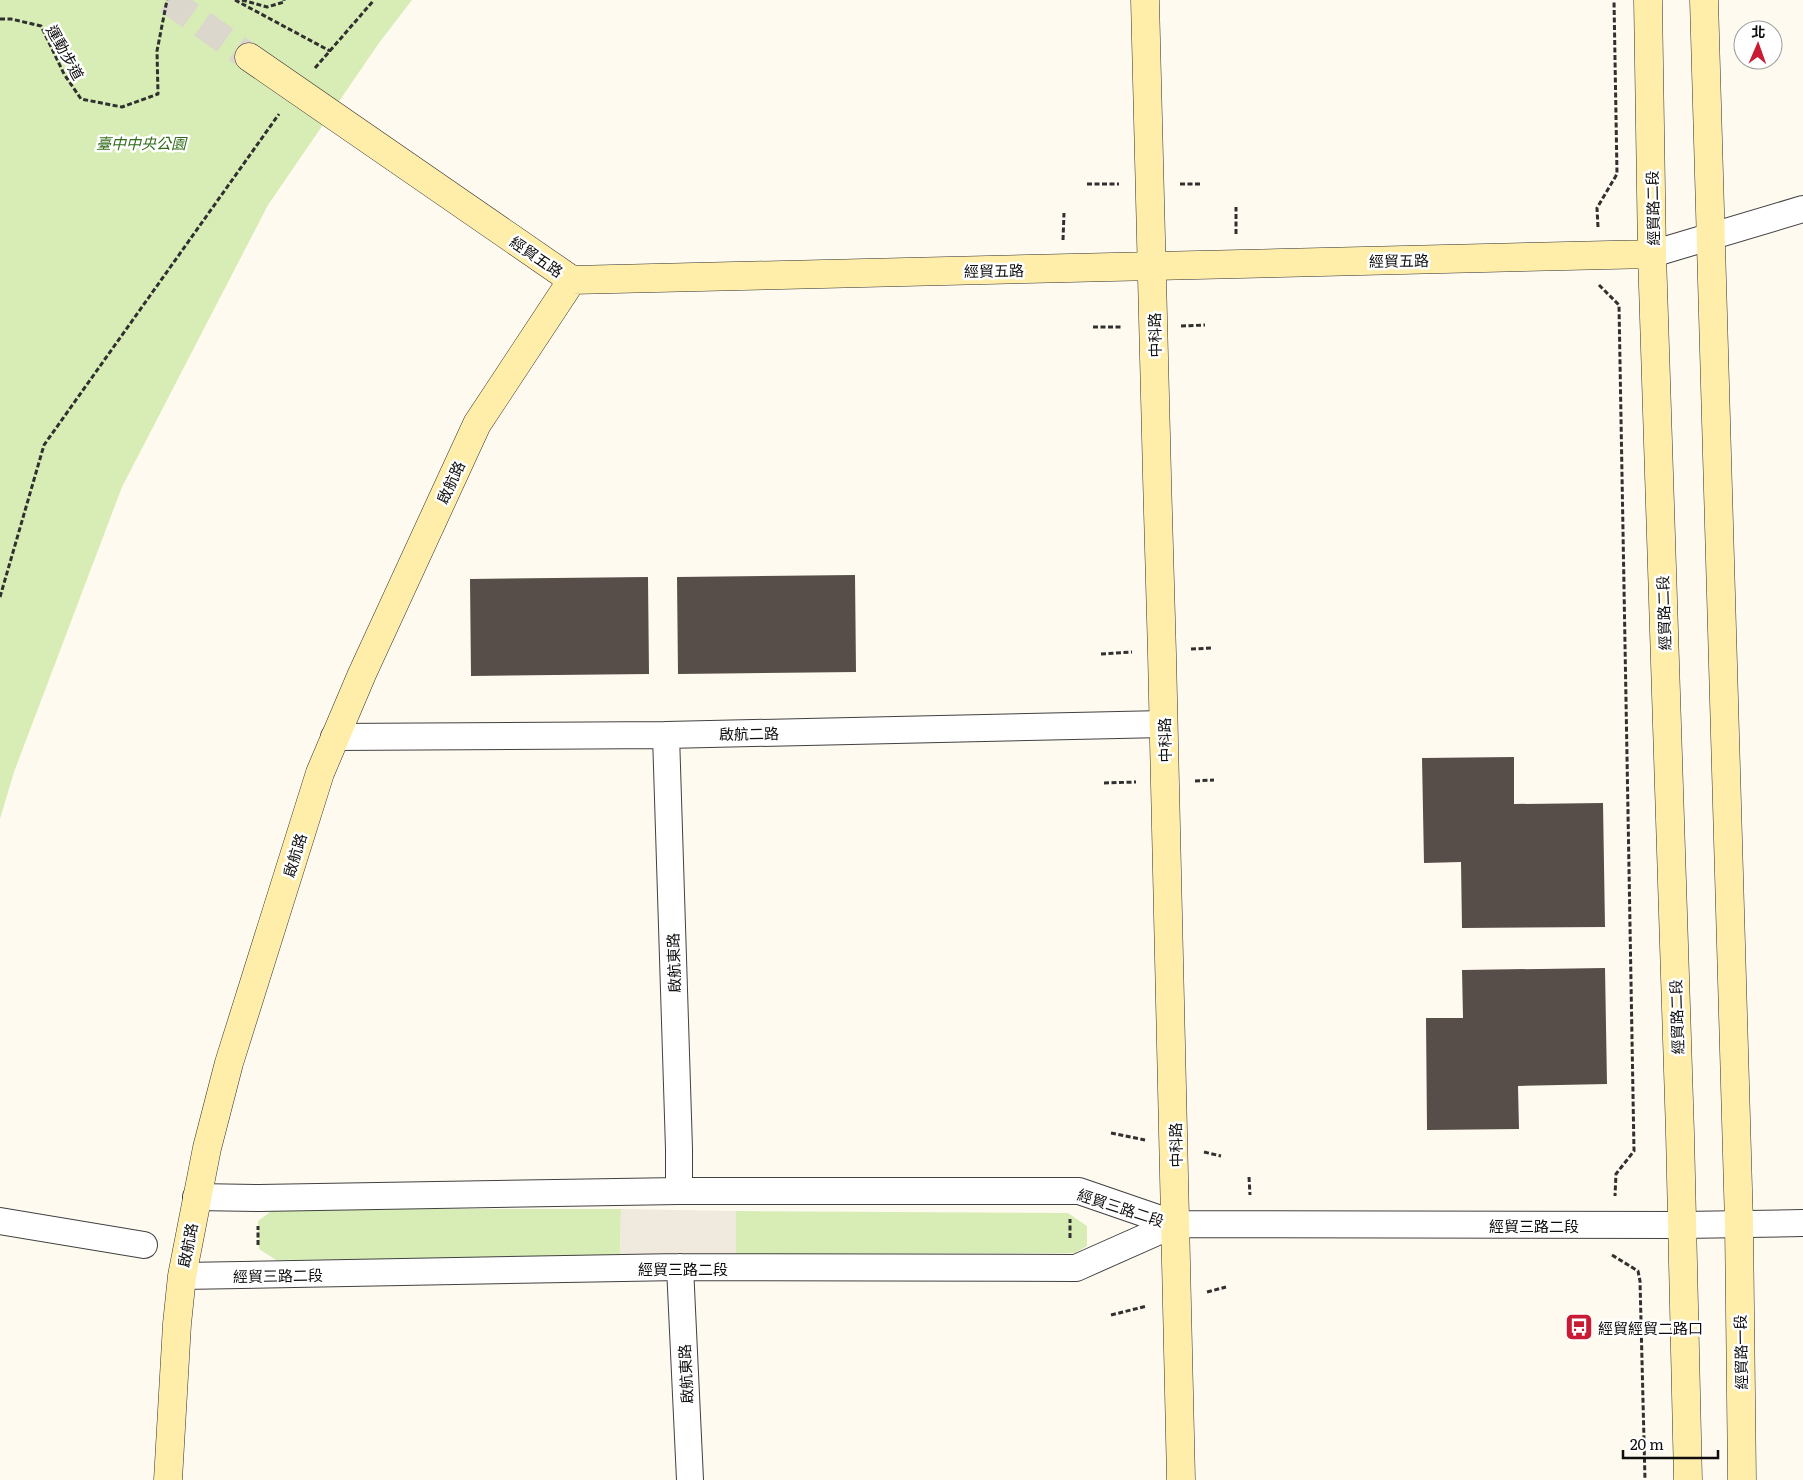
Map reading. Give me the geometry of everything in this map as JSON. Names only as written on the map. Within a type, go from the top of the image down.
[{"type":"street","name":"中科路","points":[[1145,0],[1148,184],[1152,266],[1174,1126],[1181,1480]]},
{"type":"street","name":"經貿路二段","points":[[1648,0],[1652,254],[1682,1225]]},
{"type":"street","points":[[1704,0],[1739,1224]]},
{"type":"street","name":"經貿五路","points":[[249,57],[572,280],[1652,254],[1803,209]]},
{"type":"street","name":"啟航路","points":[[168,1480],[177,1324],[182,1276],[196,1197],[229,1063],[320,773],[334,737],[477,424],[572,280]]},
{"type":"street","name":"啟航二路","points":[[334,737],[666,735],[1164,724]]},
{"type":"street","name":"啟航東路","points":[[666,735],[679,1191]]},
{"type":"street","name":"經貿三路二段","points":[[196,1197],[259,1198],[679,1191],[1079,1191],[1176,1224],[1682,1225],[1803,1223]]},
{"type":"street","points":[[0,1221],[144,1245]]},
{"type":"street","name":"經貿三路二段","points":[[182,1276],[680,1267],[1076,1268],[1176,1224]]},
{"type":"street","name":"經貿路一段","points":[[1739,1224],[1742,1480]]},
{"type":"street","points":[[1682,1225],[1688,1480]]},
{"type":"street","name":"啟航東路","points":[[680,1267],[690,1480]]},
{"type":"path","name":"運動步道","points":[[0,19],[10,19],[41,26],[64,74],[81,99],[122,107],[158,94],[156,51],[167,0]]},
{"type":"path","points":[[235,0],[330,51]]},
{"type":"path","points":[[242,0],[266,7],[284,2],[284,0]]},
{"type":"path","points":[[0,597],[44,445],[295,90],[374,0]]},
{"type":"path","points":[[1597,208],[1617,174],[1614,0]]},
{"type":"path","points":[[1599,286],[1619,305],[1634,1151],[1616,1174]]},
{"type":"path","points":[[1070,1191],[1070,1268]]},
{"type":"path","points":[[258,1246],[259,1218]]},
{"type":"path","points":[[1612,1255],[1638,1271],[1640,1281],[1645,1480]]},
{"type":"green space","name":"臺中中央公園","points":[[0,0],[412,0],[379,43],[268,205],[122,487],[14,772],[0,819]]},
{"type":"green space","points":[[274,1209],[621,1209],[620,1257],[276,1260],[259,1249],[258,1221]]},
{"type":"green space","points":[[736,1211],[1068,1213],[1087,1226],[1087,1246],[1075,1253],[736,1254]]},
{"type":"shaded area","points":[[621,1209],[736,1211],[736,1254],[620,1257]]},
{"type":"building","points":[[855,575],[856,672],[678,674],[677,577]]},
{"type":"building","points":[[648,577],[649,674],[471,676],[470,579]]},
{"type":"building","points":[[1514,757],[1514,804],[1603,803],[1605,927],[1462,928],[1461,862],[1424,863],[1422,758]]},
{"type":"building","points":[[1605,968],[1607,1084],[1518,1086],[1519,1129],[1427,1130],[1426,1018],[1463,1018],[1462,970]]},
{"type":"tunnel","points":[[168,0],[249,57]]},
{"type":"place","name":"經貿經貿二路口","points":[[1579,1327]]}]
